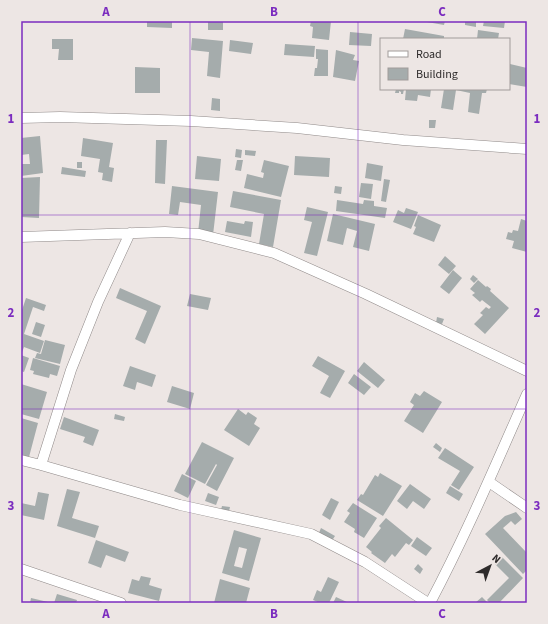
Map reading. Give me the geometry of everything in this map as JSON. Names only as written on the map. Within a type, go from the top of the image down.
[{"type":"street","points":[[21,118],[60,117],[191,121],[297,128],[402,140],[527,149]]},
{"type":"street","points":[[21,237],[165,232],[199,234],[274,253],[366,294],[527,371]]},
{"type":"street","points":[[41,465],[73,363],[98,302],[130,233]]},
{"type":"street","points":[[21,460],[180,505],[311,534],[365,562],[429,603],[451,563],[527,394]]},
{"type":"street","points":[[488,482],[527,508]]},
{"type":"street","points":[[21,569],[121,603]]},
{"type":"building","points":[[147,21],[172,21],[172,28],[147,27]]},
{"type":"building","points":[[223,21],[223,30],[208,30],[208,22]]},
{"type":"building","points":[[311,21],[331,21],[329,40],[312,38],[313,27],[310,26]]},
{"type":"building","points":[[427,21],[445,21],[444,25]]},
{"type":"building","points":[[465,21],[476,21],[476,27],[465,25]]},
{"type":"building","points":[[484,21],[505,21],[504,28],[483,26]]},
{"type":"building","points":[[405,29],[444,36],[444,38],[403,38]]},
{"type":"building","points":[[478,30],[499,33],[498,38],[477,38]]},
{"type":"building","points":[[350,32],[372,34],[371,46],[349,45]]},
{"type":"building","points":[[192,38],[223,41],[220,78],[207,76],[209,52],[191,50]]},
{"type":"building","points":[[52,39],[73,39],[73,60],[58,60],[59,49],[52,49]]},
{"type":"building","points":[[230,40],[253,43],[251,54],[229,51]]},
{"type":"building","points":[[285,44],[315,46],[314,57],[284,55]]},
{"type":"building","points":[[316,49],[328,50],[328,76],[314,76],[318,59],[316,59]]},
{"type":"building","points":[[336,50],[355,55],[353,60],[359,61],[355,81],[333,77]]},
{"type":"building","points":[[510,64],[527,68],[527,87],[510,84]]},
{"type":"building","points":[[135,67],[160,68],[160,93],[135,93]]},
{"type":"building","points":[[396,90],[404,90],[403,94],[399,91],[399,93],[395,93]]},
{"type":"building","points":[[406,90],[431,90],[430,97],[418,95],[417,101],[405,100]]},
{"type":"building","points":[[444,90],[456,90],[453,110],[441,108]]},
{"type":"building","points":[[456,90],[487,90],[486,93],[482,93],[479,114],[468,112],[470,93]]},
{"type":"building","points":[[212,98],[220,99],[220,111],[211,110]]},
{"type":"building","points":[[429,120],[436,120],[435,128],[429,128]]},
{"type":"building","points":[[40,136],[43,173],[21,176],[21,164],[30,164],[29,154],[21,155],[21,138]]},
{"type":"building","points":[[83,138],[113,143],[109,167],[114,168],[112,182],[102,180],[103,173],[98,172],[100,159],[81,156]]},
{"type":"building","points":[[156,140],[167,140],[165,184],[155,183]]},
{"type":"building","points":[[236,149],[242,150],[241,158],[235,157]]},
{"type":"building","points":[[245,150],[256,151],[255,156],[245,155]]},
{"type":"building","points":[[197,156],[221,159],[219,181],[195,179]]},
{"type":"building","points":[[295,156],[330,158],[329,177],[294,175]]},
{"type":"building","points":[[237,160],[243,160],[241,171],[235,170]]},
{"type":"building","points":[[264,160],[289,166],[281,197],[244,188],[247,174],[263,178],[264,173],[261,172]]},
{"type":"building","points":[[77,162],[82,162],[82,168],[77,168]]},
{"type":"building","points":[[367,163],[383,166],[381,181],[365,178]]},
{"type":"building","points":[[62,167],[86,171],[85,177],[61,174]]},
{"type":"building","points":[[40,177],[39,218],[21,217],[21,178]]},
{"type":"building","points":[[384,179],[390,180],[386,202],[381,201]]},
{"type":"building","points":[[361,183],[373,184],[371,199],[359,197]]},
{"type":"building","points":[[172,186],[218,192],[213,235],[198,233],[201,205],[180,202],[178,215],[169,214]]},
{"type":"building","points":[[335,186],[342,187],[341,194],[334,193]]},
{"type":"building","points":[[233,191],[281,200],[273,247],[259,244],[264,214],[230,207]]},
{"type":"building","points":[[337,200],[363,204],[364,200],[374,201],[374,206],[387,208],[385,218],[336,211]]},
{"type":"building","points":[[307,207],[328,212],[317,256],[304,253],[312,222],[304,220]]},
{"type":"building","points":[[406,208],[418,212],[411,229],[393,222],[398,210],[404,213]]},
{"type":"building","points":[[333,214],[375,224],[369,251],[353,247],[357,231],[347,228],[343,245],[327,241]]},
{"type":"building","points":[[418,215],[441,225],[434,242],[413,234]]},
{"type":"building","points":[[521,219],[527,221],[527,252],[512,248],[514,241],[506,239],[508,232],[512,233],[513,230],[518,231]]},
{"type":"building","points":[[227,221],[244,224],[245,221],[253,222],[251,237],[225,232]]},
{"type":"building","points":[[445,256],[456,266],[449,274],[438,265]]},
{"type":"building","points":[[453,270],[462,278],[449,294],[440,287]]},
{"type":"building","points":[[473,275],[478,279],[474,283],[470,279]]},
{"type":"building","points":[[478,280],[486,287],[487,286],[491,289],[490,291],[509,308],[485,334],[474,324],[483,315],[480,313],[486,307],[489,309],[491,307],[482,300],[480,302],[472,295],[475,293],[470,289]]},
{"type":"building","points":[[120,288],[161,306],[145,344],[135,339],[147,311],[116,298]]},
{"type":"building","points":[[190,294],[211,298],[208,310],[187,306]]},
{"type":"building","points":[[26,298],[46,305],[44,311],[33,307],[24,334],[44,341],[40,353],[24,347],[21,355],[21,313]]},
{"type":"building","points":[[437,317],[444,319],[442,324],[436,323]]},
{"type":"building","points":[[36,322],[45,325],[41,337],[32,334]]},
{"type":"building","points":[[45,340],[65,345],[60,364],[35,358],[37,353],[41,354]]},
{"type":"building","points":[[21,355],[29,358],[24,372],[21,371]]},
{"type":"building","points":[[318,356],[345,371],[330,398],[320,393],[329,376],[312,366]]},
{"type":"building","points":[[33,358],[60,366],[57,376],[50,374],[49,378],[33,374],[34,371],[30,370]]},
{"type":"building","points":[[364,362],[385,380],[378,388],[357,371]]},
{"type":"building","points":[[130,366],[156,375],[152,387],[137,382],[135,390],[123,386]]},
{"type":"building","points":[[354,374],[371,387],[364,395],[348,383]]},
{"type":"building","points":[[21,384],[47,392],[39,419],[21,414]]},
{"type":"building","points":[[172,386],[194,393],[190,409],[167,402]]},
{"type":"building","points":[[424,391],[442,402],[423,433],[404,421],[414,405],[410,402],[415,393],[420,396]]},
{"type":"building","points":[[238,409],[246,415],[248,412],[257,418],[254,424],[260,428],[249,446],[224,430]]},
{"type":"building","points":[[115,414],[125,417],[124,421],[114,419]]},
{"type":"building","points":[[64,417],[99,430],[93,446],[83,442],[85,437],[60,429]]},
{"type":"building","points":[[21,418],[38,423],[29,457],[21,455]]},
{"type":"building","points":[[202,442],[234,458],[217,491],[206,485],[217,465],[216,464],[205,484],[185,474]]},
{"type":"building","points":[[436,443],[442,448],[440,452],[433,447]]},
{"type":"building","points":[[445,448],[474,467],[459,490],[451,485],[460,471],[438,458]]},
{"type":"building","points":[[380,473],[402,486],[383,516],[357,500],[361,494],[363,495],[375,475],[378,477]]},
{"type":"building","points":[[182,474],[196,481],[188,498],[174,491]]},
{"type":"building","points":[[410,484],[431,499],[424,509],[413,501],[407,509],[397,501]]},
{"type":"building","points":[[450,486],[463,494],[459,501],[446,493]]},
{"type":"building","points":[[67,489],[80,492],[72,518],[99,526],[95,538],[57,526]]},
{"type":"building","points":[[38,492],[49,494],[44,520],[21,515],[21,503],[35,506]]},
{"type":"building","points":[[208,493],[219,497],[216,505],[205,501]]},
{"type":"building","points":[[331,498],[339,502],[330,520],[322,515]]},
{"type":"building","points":[[353,503],[377,518],[364,538],[354,532],[355,529],[344,522],[350,513],[347,511]]},
{"type":"building","points":[[222,506],[230,507],[229,511],[221,510]]},
{"type":"building","points":[[516,512],[522,519],[515,525],[511,521],[503,528],[527,553],[527,570],[523,574],[485,534],[505,516]]},
{"type":"building","points":[[386,518],[413,540],[409,545],[406,543],[395,557],[392,554],[385,563],[371,553],[372,552],[366,547],[381,528],[379,526]]},
{"type":"building","points":[[321,528],[335,536],[331,542],[318,535]]},
{"type":"building","points":[[234,530],[261,538],[249,581],[222,573]],"holes":[[[239,547],[247,549],[242,568],[234,566]]]},
{"type":"building","points":[[417,537],[432,548],[426,556],[411,546]]},
{"type":"building","points":[[96,540],[129,552],[125,562],[106,555],[101,568],[88,563]]},
{"type":"building","points":[[502,557],[523,578],[499,603],[490,603],[487,600],[509,578],[495,564]]},
{"type":"building","points":[[418,564],[423,569],[420,574],[414,569]]},
{"type":"building","points":[[141,576],[151,578],[149,585],[162,589],[159,601],[128,593],[132,579],[139,581]]},
{"type":"building","points":[[328,577],[339,582],[329,603],[320,603],[313,600],[317,590],[321,592]]},
{"type":"building","points":[[220,579],[250,588],[246,603],[214,603]]},
{"type":"building","points":[[57,594],[77,600],[76,603],[54,603]]},
{"type":"building","points":[[336,597],[349,603],[333,603]]},
{"type":"building","points":[[482,597],[488,603],[475,603]]},
{"type":"building","points":[[31,598],[48,602],[48,603],[30,603]]}]
